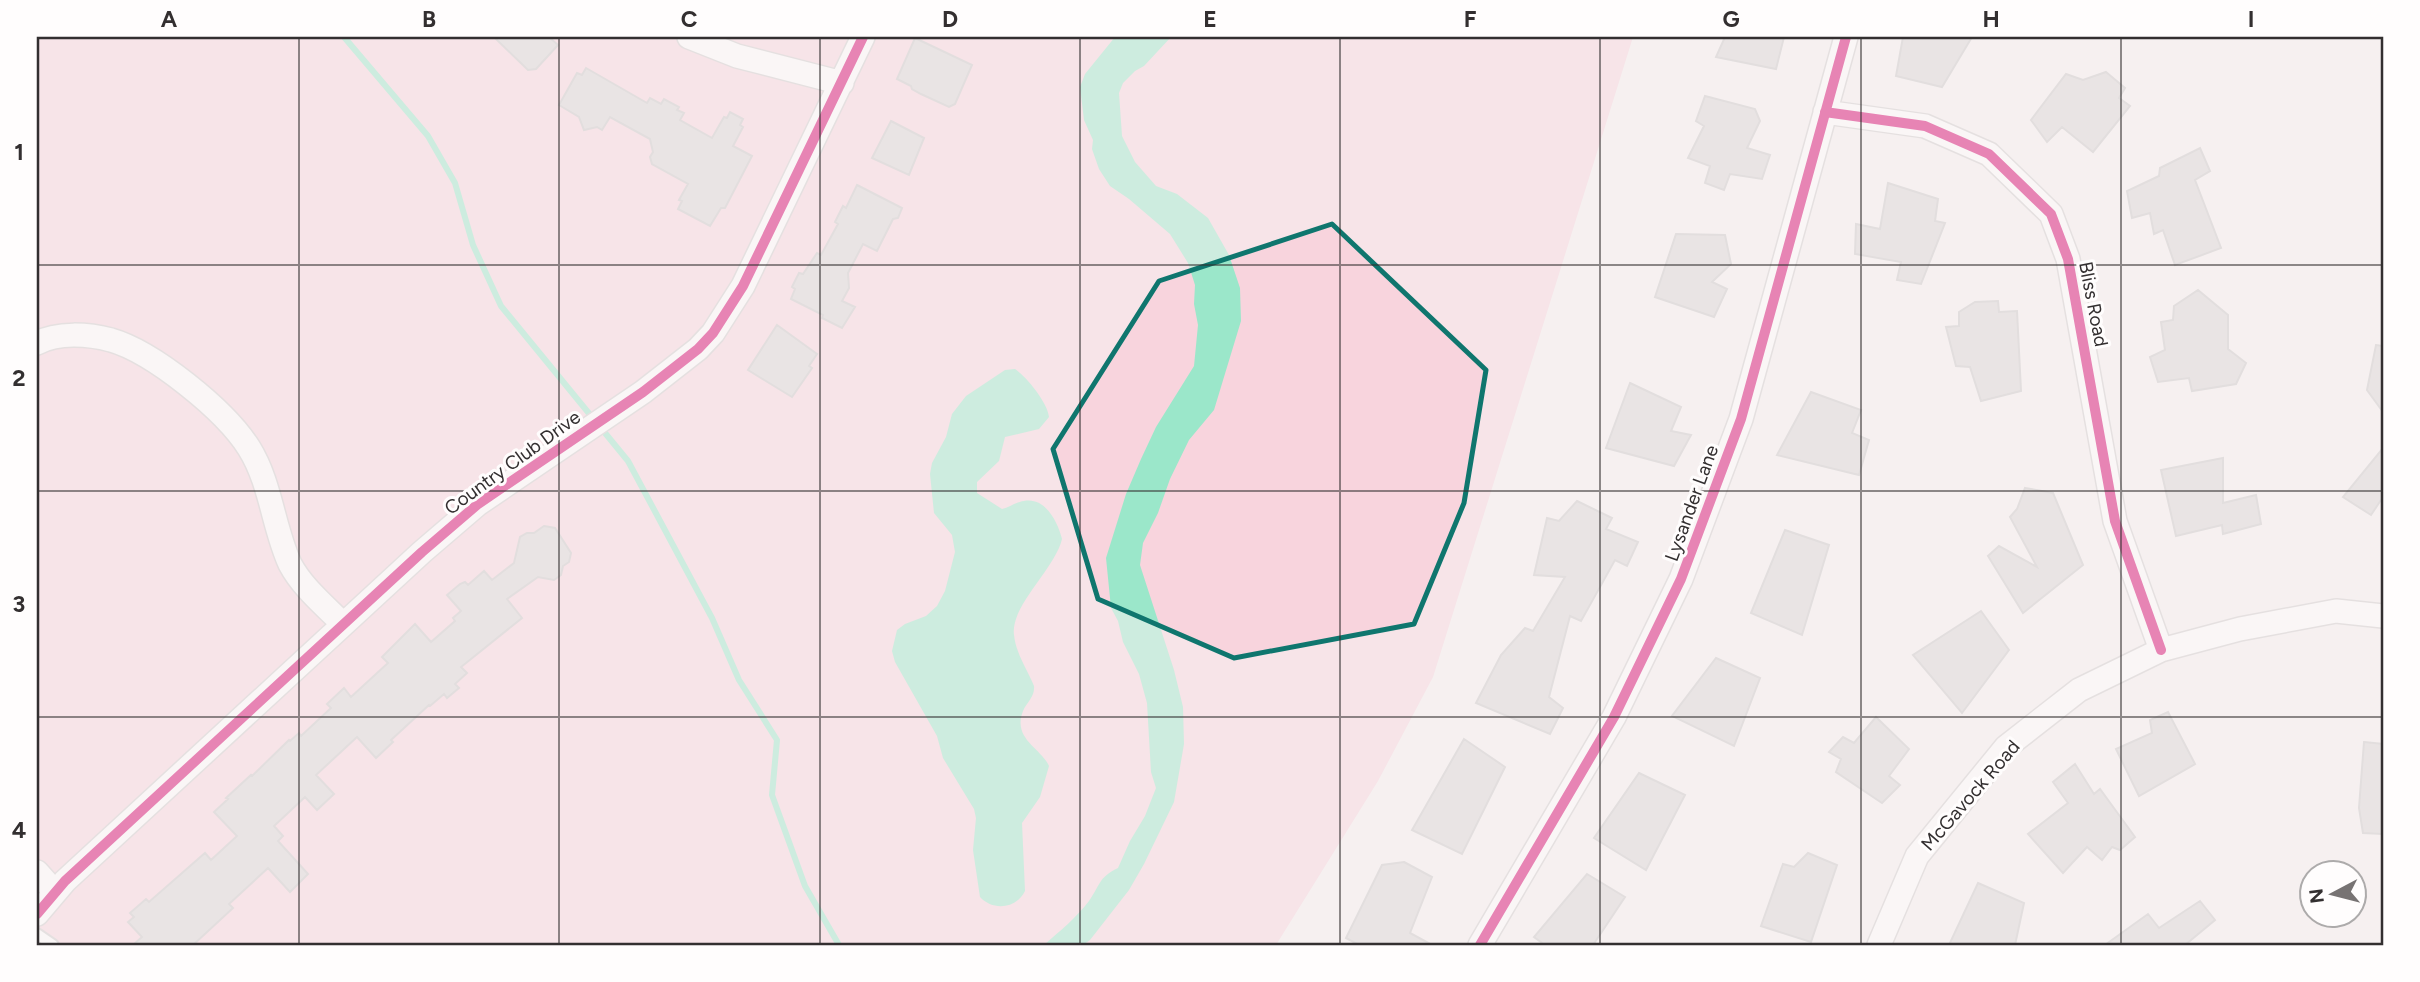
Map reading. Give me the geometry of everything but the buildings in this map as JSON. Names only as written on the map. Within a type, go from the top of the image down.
[{"type":"street","points":[[689,37],[737,56],[842,83]]},
{"type":"street","name":"Country Club Drive","points":[[37,914],[54,891],[343,624],[478,504],[623,406],[698,349],[713,333],[743,286],[863,37]]},
{"type":"street","name":"Lysander Lane","points":[[1480,945],[1614,717],[1681,579],[1741,419],[1846,37]]},
{"type":"street","name":"Bliss Road","points":[[1825,112],[1925,126],[1989,154],[2051,214],[2068,259],[2115,521],[2161,650]]},
{"type":"street","points":[[37,343],[56,337],[75,336],[110,340],[149,359],[215,409],[242,438],[257,465],[291,565],[343,624]]},
{"type":"street","name":"McGavock Road","points":[[1880,945],[1917,856],[2006,747],[2079,690],[2161,650],[2240,628],[2336,611],[2383,616]]},
{"type":"street","points":[[37,872],[54,891]]},
{"type":"lane","points":[[37,934],[53,945]]},
{"type":"highlighted area","points":[[1332,224],[1486,370],[1464,503],[1414,624],[1234,658],[1098,599],[1053,449],[1159,281]]},
{"type":"shaded area","points":[[37,37],[1633,37],[1433,677],[1378,781],[1276,945],[37,945]]},
{"type":"shaded area","points":[[1115,37],[1171,37],[1144,66],[1123,83],[1119,93],[1122,136],[1135,162],[1156,186],[1177,194],[1208,218],[1229,255],[1240,288],[1241,321],[1214,410],[1189,440],[1143,543],[1140,565],[1174,670],[1183,707],[1184,744],[1174,802],[1129,890],[1090,940],[1083,945],[1044,945],[1084,907],[1103,878],[1118,868],[1156,788],[1151,772],[1147,703],[1139,674],[1123,642],[1118,621],[1111,608],[1106,558],[1126,494],[1141,459],[1156,427],[1194,366],[1198,325],[1194,304],[1195,285],[1188,263],[1170,234],[1110,186],[1099,169],[1092,149],[1093,140],[1084,120],[1080,87],[1085,74]]},
{"type":"shaded area","points":[[1015,369],[1036,390],[1049,417],[1039,429],[1005,437],[999,461],[977,482],[977,493],[1002,509],[1024,501],[1039,503],[1050,512],[1062,539],[1051,563],[1019,612],[1015,624],[1017,649],[1034,686],[1032,696],[1023,711],[1021,729],[1049,766],[1040,797],[1022,823],[1025,891],[1016,902],[998,906],[985,902],[980,897],[973,850],[976,818],[974,809],[943,758],[937,736],[895,662],[892,651],[897,630],[926,616],[937,606],[945,591],[955,552],[952,535],[934,513],[930,474],[932,463],[946,437],[952,414],[966,396],[1005,370]]},
{"type":"waterway","points":[[344,37],[428,136],[455,183],[473,245],[501,306],[628,461],[712,618],[739,680],[777,740],[772,795],[805,886],[839,945]]},
{"type":"cycle path","points":[[37,914],[65,881],[422,552],[478,504],[643,392],[698,349],[713,333],[743,286],[863,37]]},
{"type":"cycle path","points":[[1480,945],[1614,717],[1681,579],[1741,419],[1846,37]]},
{"type":"cycle path","points":[[1825,112],[1925,126],[1989,154],[2051,214],[2068,259],[2115,521],[2161,650]]}]
